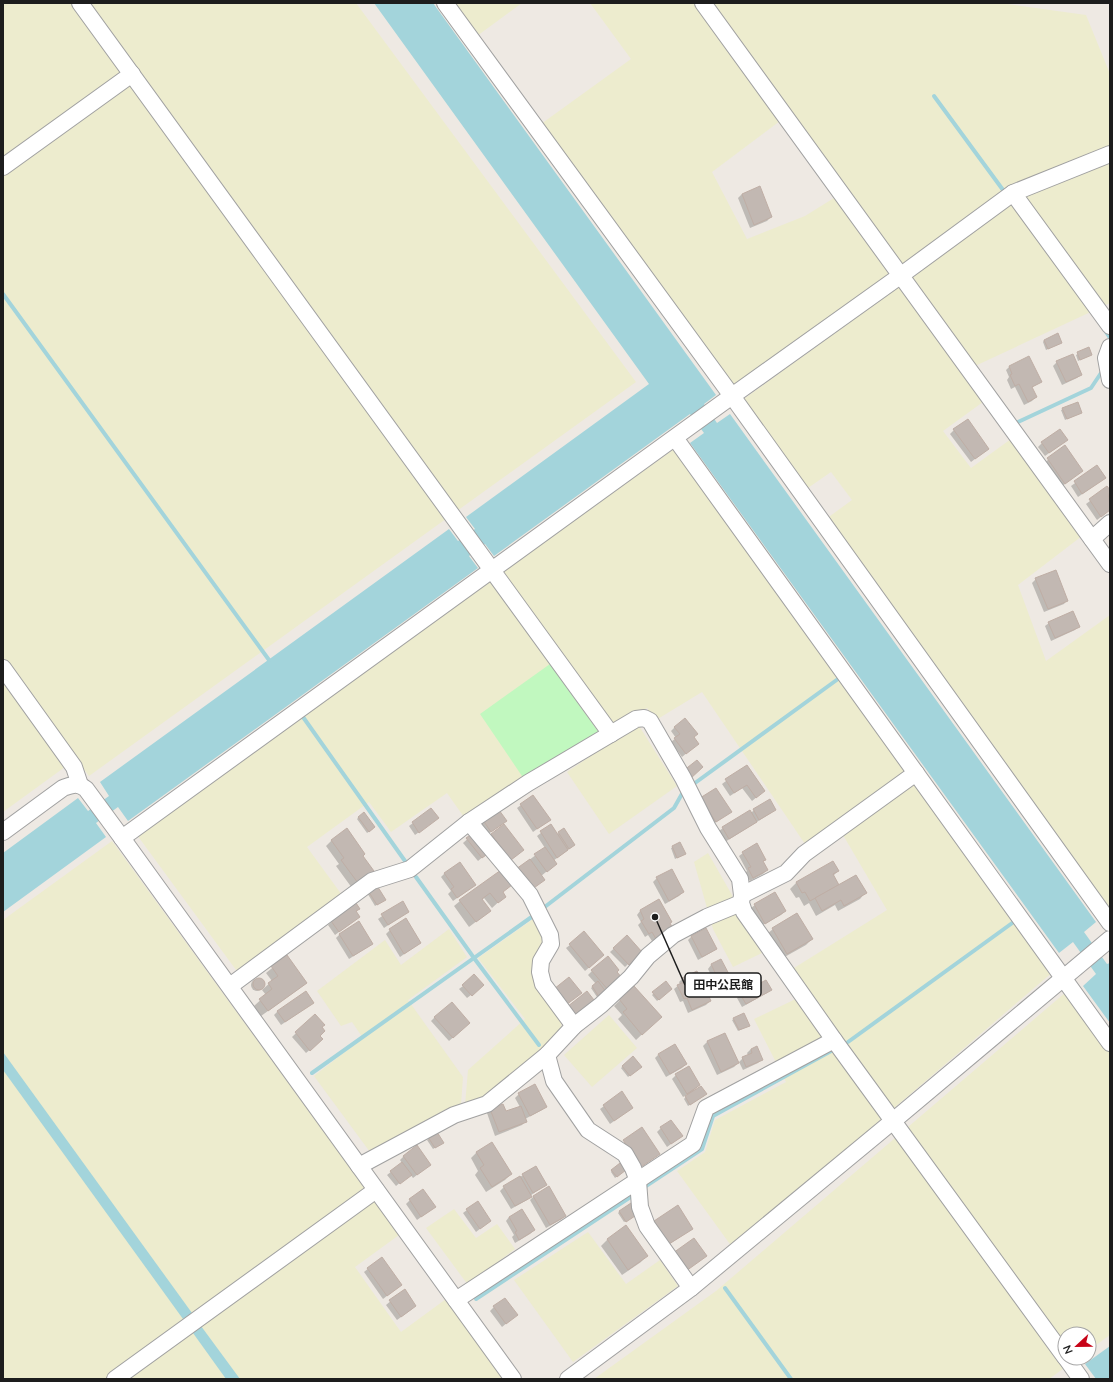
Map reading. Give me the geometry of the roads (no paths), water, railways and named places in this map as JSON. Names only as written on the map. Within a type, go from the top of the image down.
[{"type":"street","points":[[80,3],[611,734]]},
{"type":"street","points":[[445,3],[732,396],[1110,923]]},
{"type":"street","points":[[703,3],[1110,564]]},
{"type":"street","points":[[3,167],[132,74]]},
{"type":"street","points":[[122,838],[1013,193],[1110,154]]},
{"type":"street","points":[[1013,193],[1110,326]]},
{"type":"street","points":[[1110,347],[1106,358],[1110,380]]},
{"type":"street","points":[[675,438],[1110,1043]]},
{"type":"street","points":[[1092,539],[1110,523]]},
{"type":"street","points":[[3,668],[74,767],[80,785]]},
{"type":"street","points":[[230,986],[372,880],[410,869],[469,822],[528,783],[636,718],[644,718],[650,721],[683,778],[708,828],[740,879],[744,912],[834,1040],[1057,1347]]},
{"type":"street","points":[[359,1166],[454,1115],[487,1104],[547,1055],[574,1026],[601,1005],[631,976],[648,956],[673,935],[742,899],[786,873],[804,854],[916,773]]},
{"type":"street","points":[[3,832],[63,788],[72,785],[80,785],[86,789],[513,1379]]},
{"type":"street","points":[[469,822],[530,895],[550,935],[551,944],[541,961],[540,972],[543,984],[574,1026]]},
{"type":"street","points":[[568,1379],[691,1288],[894,1121],[1105,943]]},
{"type":"street","points":[[456,1300],[693,1144],[706,1108],[834,1040]]},
{"type":"street","points":[[547,1055],[554,1082],[588,1130],[625,1154],[638,1181],[640,1207],[647,1226],[691,1288]]},
{"type":"street","points":[[115,1379],[376,1190]]},
{"type":"street","points":[[1071,1366],[1081,1379]]},
{"type":"water","points":[[374,3],[433,3],[716,395],[704,404],[717,423],[730,414],[1096,922],[1084,932],[1107,964],[1110,963],[1110,1023],[1083,986],[1096,974],[1073,942],[1059,953],[690,443],[704,433],[690,414],[494,556],[485,544],[469,556],[478,568],[128,821],[118,807],[96,823],[106,837],[3,912],[3,853],[78,798],[88,811],[109,796],[100,782],[449,529],[458,541],[475,529],[466,517],[649,384]]},
{"type":"water","points":[[3,1052],[192,1313],[183,1319],[3,1070]]},
{"type":"water","points":[[201,1326],[240,1379],[226,1379],[193,1333]]},
{"type":"water","points":[[1110,1346],[1110,1379],[1096,1379],[1086,1366],[1097,1366],[1097,1355]]},
{"type":"waterway","points":[[934,96],[1003,190]]},
{"type":"waterway","points":[[3,294],[269,660]]},
{"type":"waterway","points":[[1104,329],[1110,338]]},
{"type":"waterway","points":[[1018,422],[1091,388],[1103,370]]},
{"type":"waterway","points":[[695,783],[838,679]]},
{"type":"waterway","points":[[303,717],[405,861]]},
{"type":"waterway","points":[[546,906],[674,808],[683,792]]},
{"type":"waterway","points":[[416,877],[539,1045]]},
{"type":"waterway","points":[[312,1073],[533,916]]},
{"type":"waterway","points":[[848,1042],[1015,921]]},
{"type":"waterway","points":[[646,1186],[702,1149],[713,1116],[833,1050]]},
{"type":"waterway","points":[[476,1299],[632,1196]]},
{"type":"waterway","points":[[725,1288],[791,1379]]},
{"type":"place","name":"田中公民館","points":[[655,917]]}]
